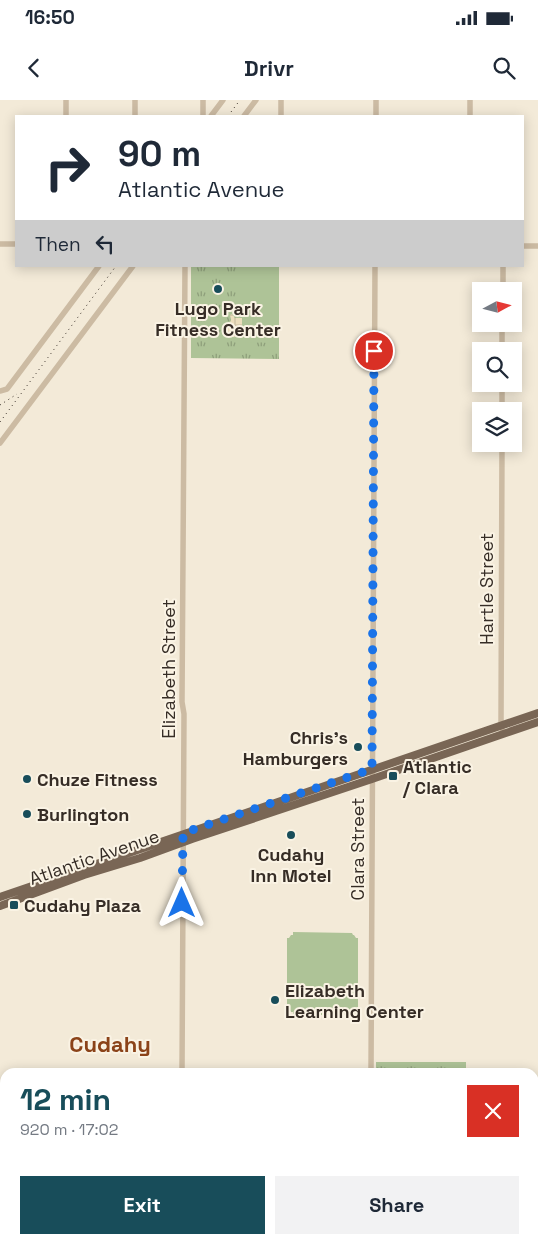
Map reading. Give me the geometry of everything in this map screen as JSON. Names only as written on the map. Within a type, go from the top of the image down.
[{"type":"main road","name":"Atlantic Avenue","points":[[0,896],[538,713]]},
{"type":"main road","name":"Atlantic Avenue","points":[[0,906],[538,722]]},
{"type":"street","points":[[66,100],[66,115]]},
{"type":"street","points":[[135,100],[135,115]]},
{"type":"street","points":[[203,100],[203,115]]},
{"type":"street","points":[[212,115],[223,100]]},
{"type":"street","points":[[245,115],[256,100]]},
{"type":"street","points":[[281,100],[281,115]]},
{"type":"street","points":[[376,100],[376,115]]},
{"type":"street","points":[[470,100],[470,115]]},
{"type":"street","points":[[0,244],[15,244]]},
{"type":"street","points":[[524,246],[538,246]]},
{"type":"street","points":[[0,391],[7,389],[98,267]]},
{"type":"street","points":[[0,443],[131,267]]},
{"type":"street","name":"Elizabeth Street","points":[[182,1068],[185,267]]},
{"type":"street","name":"Clara Street","points":[[372,1068],[375,267]]},
{"type":"street","points":[[503,267],[503,282]]},
{"type":"street","name":"Hartle Street","points":[[502,452],[501,726],[503,734]]},
{"type":"green space","points":[[191,267],[279,267],[279,359],[191,358]]},
{"type":"green space","points":[[242,267],[279,267],[279,343],[242,342]]},
{"type":"green space","points":[[293,932],[352,933],[358,938],[358,1010],[356,1010],[356,1013],[352,1015],[293,1015],[293,1012],[287,1009],[287,938],[293,935]]},
{"type":"green space","points":[[376,1062],[466,1062],[466,1068],[376,1068]]},
{"type":"shaded area","points":[[232,314],[235,318],[242,318],[242,337],[225,337],[222,331],[228,327],[231,320],[230,315]]},
{"type":"railway","points":[[229,115],[240,100]]},
{"type":"railway","points":[[0,422],[115,267]]},
{"type":"railway","points":[[0,405],[17,394]]},
{"type":"place","name":"Lugo Park Fitness Center","points":[[218,289]]},
{"type":"place","name":"Chris's Hamburgers","points":[[358,747]]},
{"type":"place","name":"Atlantic / Clara","points":[[393,776]]},
{"type":"place","name":"Chuze Fitness","points":[[27,779]]},
{"type":"place","name":"Burlington","points":[[27,814]]},
{"type":"place","name":"Cudahy Inn Motel","points":[[291,835]]},
{"type":"place","name":"Cudahy Plaza","points":[[14,905]]},
{"type":"place","name":"Elizabeth Learning Center","points":[[275,1000]]},
{"type":"district","name":"Cudahy","points":[[110,1044]]},
{"type":"route","points":[[182,903],[183,833],[372,769],[374,351]]}]
